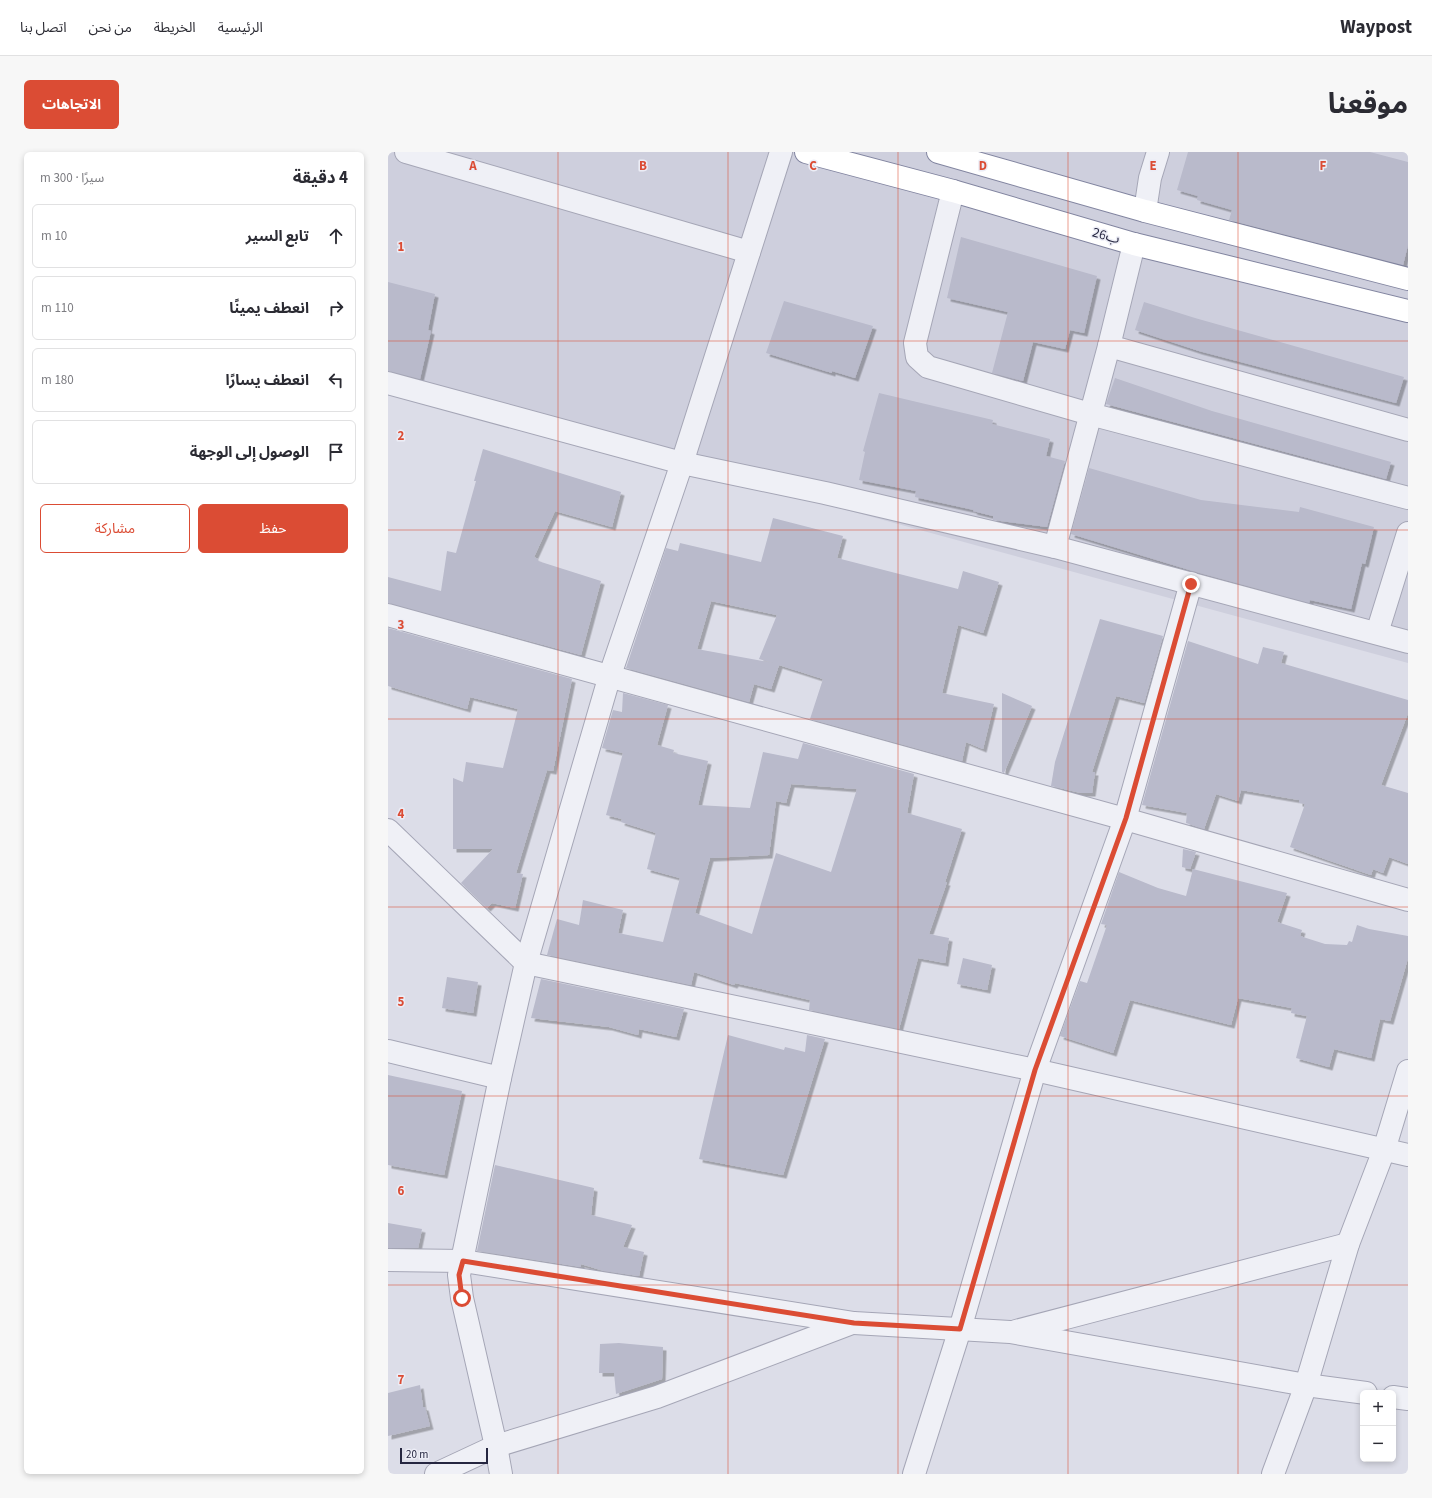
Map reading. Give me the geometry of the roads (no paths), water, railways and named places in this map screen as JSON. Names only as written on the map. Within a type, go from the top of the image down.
[{"type":"highway","name":"26ب","points":[[806,152],[953,191],[1134,244],[1408,311]]},
{"type":"highway","points":[[938,152],[1145,211],[1408,279]]},
{"type":"street","points":[[406,152],[749,252]]},
{"type":"street","points":[[501,1474],[462,1298],[459,1275],[500,1078],[526,963],[610,675],[682,462],[780,152]]},
{"type":"street","points":[[1145,211],[1150,178],[1158,152]]},
{"type":"street","points":[[953,191],[915,343],[917,357],[928,367],[1090,414],[1408,498]]},
{"type":"street","points":[[1055,547],[1109,346],[1134,244]]},
{"type":"street","points":[[1109,346],[1408,430]]},
{"type":"street","points":[[388,383],[682,462],[826,493],[1055,547],[1408,642]]},
{"type":"street","points":[[1377,633],[1408,533]]},
{"type":"street","points":[[914,1474],[960,1329],[1035,1070],[1126,818],[1191,584]]},
{"type":"street","points":[[388,615],[1126,818],[1408,900]]},
{"type":"street","points":[[388,830],[526,963],[1035,1070],[1408,1155]]},
{"type":"street","points":[[388,1051],[500,1078]]},
{"type":"street","points":[[1273,1474],[1306,1385],[1348,1244],[1384,1150],[1408,1071]]},
{"type":"street","points":[[1010,1332],[1348,1244]]},
{"type":"street","points":[[388,1260],[463,1261],[854,1323],[1010,1332],[1306,1385],[1360,1392]]},
{"type":"street","points":[[436,1474],[496,1446],[657,1397],[854,1323]]},
{"type":"street","points":[[1396,1397],[1408,1399]]}]
